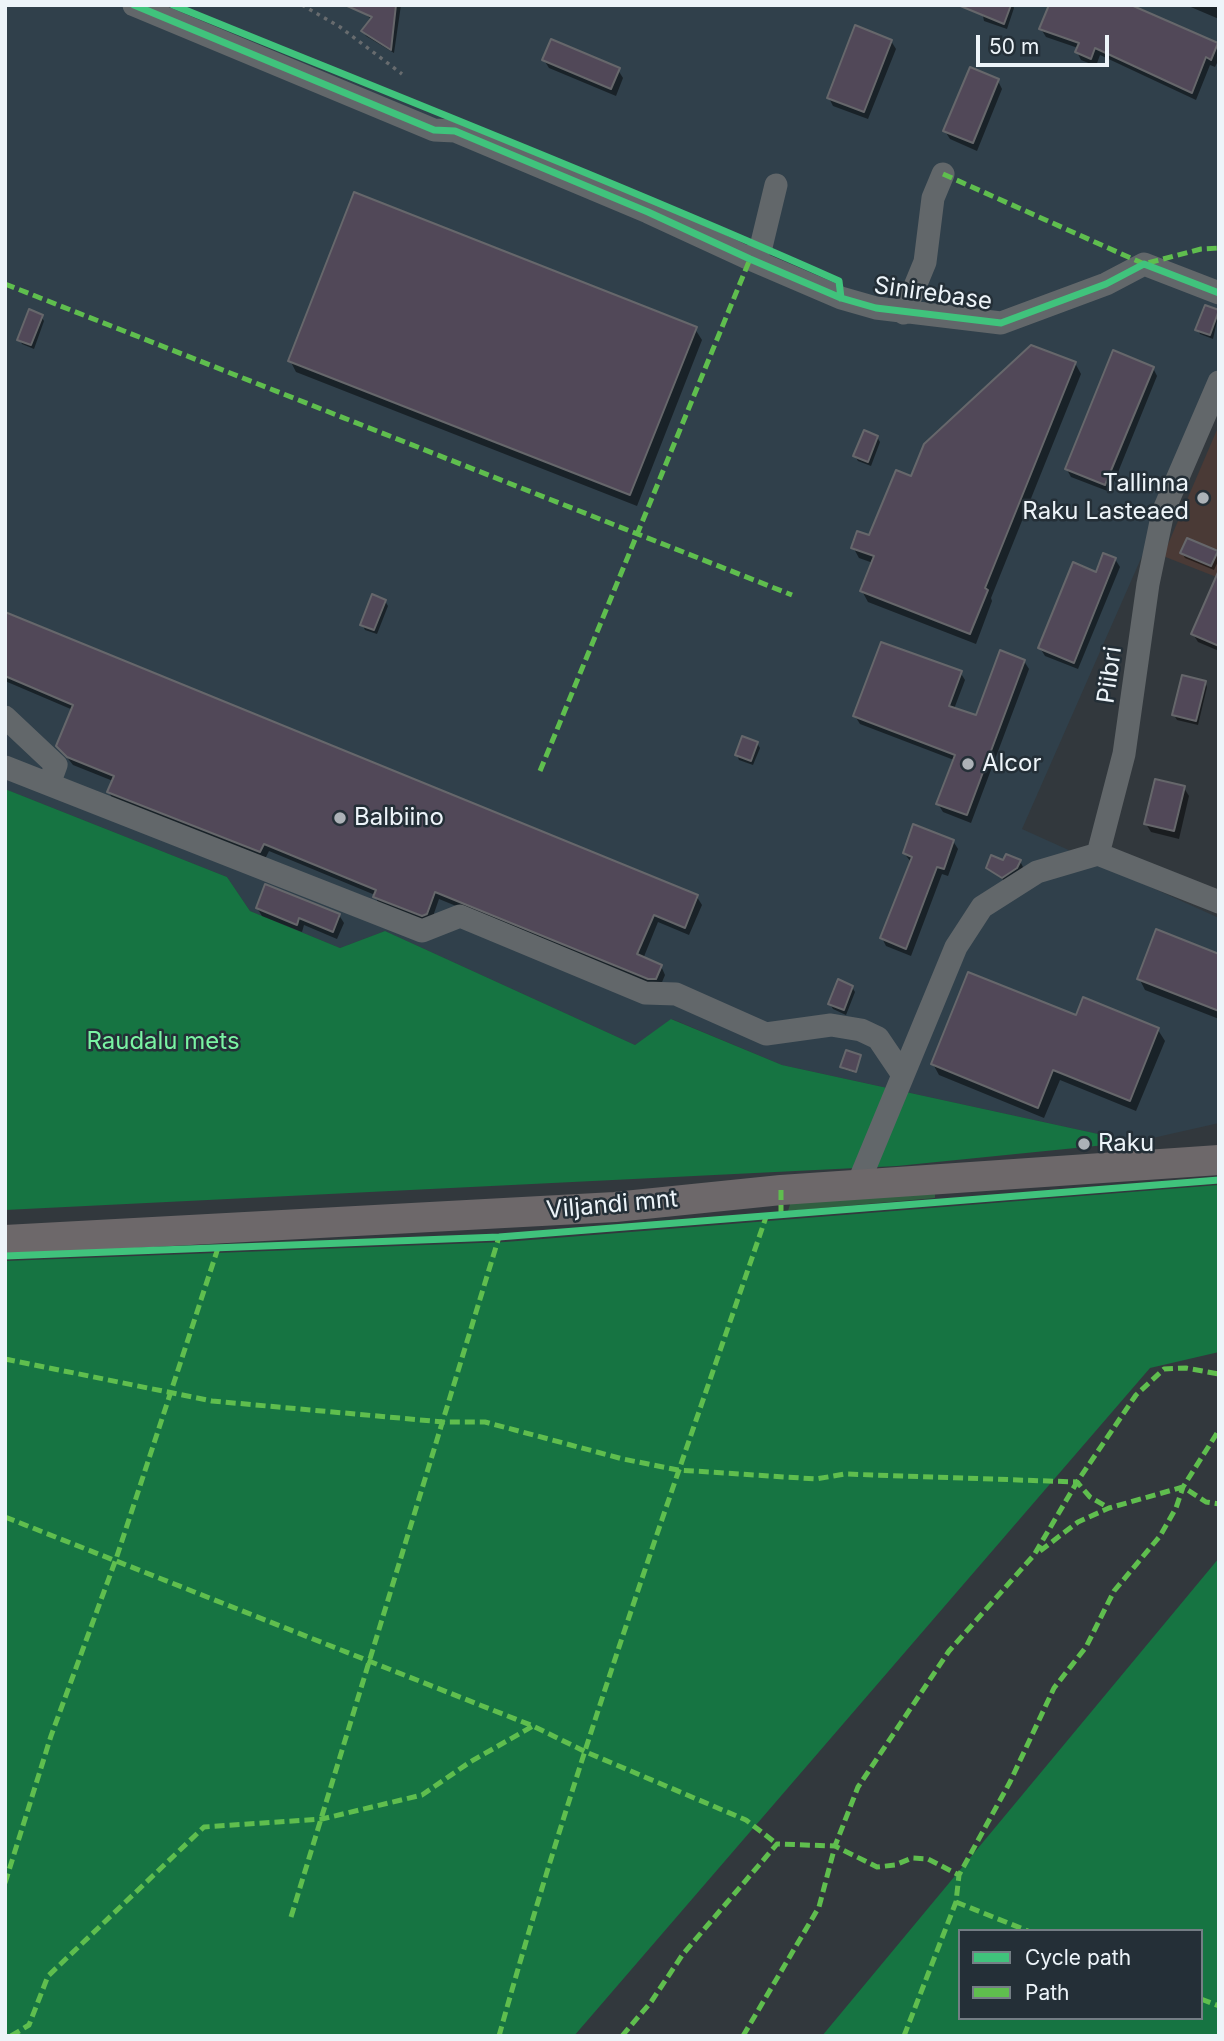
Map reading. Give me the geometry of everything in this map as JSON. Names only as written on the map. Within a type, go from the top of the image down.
[{"type":"main road","name":"Viljandi mnt","points":[[5,1240],[615,1207],[858,1184],[1217,1159]]},
{"type":"street","name":"Sinirebase","points":[[134,5],[436,122],[841,298],[904,313],[1001,323],[1106,284],[1144,264],[1219,293]]},
{"type":"street","points":[[904,313],[925,262],[933,198],[943,174]]},
{"type":"street","points":[[750,259],[761,247],[775,185]]},
{"type":"street","name":"Piibri","points":[[1098,854],[1124,755],[1148,584],[1163,512],[1219,382]]},
{"type":"street","points":[[5,717],[56,765],[49,784]]},
{"type":"street","points":[[5,767],[422,931],[460,916],[645,993],[676,994],[766,1034],[831,1025],[861,1030],[878,1038],[903,1075]]},
{"type":"street","points":[[858,1184],[956,947],[982,907],[1037,872],[1098,854],[1219,902]]},
{"type":"path","points":[[302,5],[340,27],[402,74]]},
{"type":"shaded area","points":[[5,5],[1219,5],[1219,381],[1022,829],[1219,918],[1219,1123],[1135,1142],[782,1065],[672,1019],[635,1045],[385,931],[340,948],[250,911],[227,877],[5,789]]},
{"type":"shaded area","name":"Tallinna Raku Lasteaed","points":[[1219,425],[1219,578],[1163,556]]},
{"type":"green space","name":"Raudalu mets","points":[[5,789],[227,877],[250,911],[340,948],[385,931],[635,1045],[671,1019],[782,1065],[1135,1142],[897,1166],[5,1210]]},
{"type":"green space","points":[[1219,1185],[1219,1352],[1150,1368],[574,2036],[5,2036],[5,1261],[505,1242]]},
{"type":"green space","points":[[935,1194],[935,1198],[788,1211],[791,1201]]},
{"type":"green space","points":[[1219,1558],[1219,2036],[822,2036]]},
{"type":"building","points":[[345,5],[396,5],[391,50],[361,31],[372,17]]},
{"type":"building","points":[[958,5],[1011,5],[1004,24]]},
{"type":"building","points":[[1049,5],[1131,5],[1218,43],[1211,60],[1206,57],[1192,93],[1095,48],[1091,59],[1075,52],[1079,43],[1039,29]]},
{"type":"building","points":[[855,25],[892,40],[864,112],[827,98]]},
{"type":"building","points":[[551,39],[620,68],[611,89],[542,60]]},
{"type":"building","points":[[970,67],[999,79],[973,143],[943,131]]},
{"type":"building","points":[[354,192],[697,327],[630,495],[288,361]]},
{"type":"building","points":[[1205,305],[1219,310],[1210,335],[1195,330]]},
{"type":"building","points":[[29,309],[43,315],[31,345],[17,340]]},
{"type":"building","points":[[1031,345],[1076,362],[985,588],[988,590],[970,634],[860,591],[874,556],[851,548],[857,531],[869,535],[896,470],[911,476],[924,444]]},
{"type":"building","points":[[1113,350],[1154,367],[1105,485],[1065,469]]},
{"type":"building","points":[[864,430],[878,436],[868,462],[853,456]]},
{"type":"building","points":[[1187,538],[1218,551],[1211,566],[1180,553]]},
{"type":"building","points":[[1103,553],[1116,558],[1074,663],[1038,648],[1073,562],[1096,572]]},
{"type":"building","points":[[1219,570],[1219,646],[1191,634]]},
{"type":"building","points":[[372,594],[386,600],[374,630],[360,625]]},
{"type":"building","name":"Balbiino","points":[[5,612],[698,895],[685,928],[654,915],[637,954],[662,965],[656,979],[648,979],[435,892],[427,914],[422,916],[373,897],[376,890],[264,844],[260,852],[107,792],[114,776],[67,757],[56,746],[73,705],[5,676]]},
{"type":"building","points":[[881,642],[962,671],[949,706],[976,715],[1000,650],[1025,660],[967,815],[936,804],[955,755],[853,716]]},
{"type":"building","points":[[1182,675],[1206,681],[1196,721],[1172,715]]},
{"type":"building","points":[[742,736],[758,742],[751,761],[735,755]]},
{"type":"building","points":[[1155,779],[1185,786],[1174,831],[1144,824]]},
{"type":"building","points":[[913,824],[954,840],[944,869],[937,867],[906,949],[880,938],[912,857],[903,853]]},
{"type":"building","points":[[1006,854],[1021,860],[1017,868],[1002,878],[986,868],[991,855],[1003,860]]},
{"type":"building","points":[[265,884],[340,914],[333,932],[299,918],[297,925],[256,908]]},
{"type":"building","points":[[1156,929],[1219,954],[1219,1011],[1137,979]]},
{"type":"building","points":[[968,972],[1076,1015],[1083,997],[1159,1028],[1130,1101],[1053,1070],[1038,1108],[931,1064]]},
{"type":"building","points":[[838,979],[853,986],[844,1010],[828,1004]]},
{"type":"building","points":[[846,1050],[861,1055],[856,1072],[840,1067]]},
{"type":"marked path","points":[[943,174],[1144,264],[1201,249],[1219,248]]},
{"type":"marked path","points":[[540,771],[750,259]]},
{"type":"marked path","points":[[5,284],[792,595]]},
{"type":"marked path","points":[[781,1190],[781,1216]]},
{"type":"marked path","points":[[499,2036],[593,1727],[766,1217]]},
{"type":"marked path","points":[[291,1917],[499,1237]]},
{"type":"marked path","points":[[5,1883],[51,1736],[116,1559],[218,1248]]},
{"type":"marked path","points":[[5,1359],[212,1401],[443,1422],[485,1422],[623,1459],[678,1470],[816,1479],[845,1474],[1077,1482],[1090,1497],[1109,1508]]},
{"type":"marked path","points":[[743,2036],[819,1907],[835,1846],[858,1787],[949,1651],[1034,1555],[1077,1482],[1136,1395],[1164,1369],[1186,1368],[1219,1374]]},
{"type":"marked path","points":[[904,2036],[956,1902],[959,1875],[1010,1782],[1054,1688],[1086,1647],[1114,1591],[1160,1536],[1176,1508],[1183,1487],[1219,1430]]},
{"type":"marked path","points":[[1040,1551],[1078,1522],[1109,1508],[1183,1487],[1206,1502],[1219,1504]]},
{"type":"marked path","points":[[5,1517],[533,1726],[586,1752],[746,1820],[777,1844]]},
{"type":"marked path","points":[[11,2036],[29,2025],[48,1976],[204,1827],[322,1819],[422,1795],[470,1762],[533,1726]]},
{"type":"marked path","points":[[622,2036],[651,2002],[683,1954],[777,1844],[835,1846],[877,1867],[895,1865],[912,1858],[928,1859],[959,1875]]},
{"type":"marked path","points":[[956,1902],[1023,1929]]},
{"type":"marked path","points":[[1203,2000],[1219,2006]]},
{"type":"cycle path","points":[[134,5],[434,130],[455,131],[648,212],[841,298],[876,308],[1001,323],[1106,284],[1144,264],[1219,293]]},
{"type":"cycle path","points":[[173,5],[757,245],[839,281],[841,298]]},
{"type":"cycle path","points":[[5,1256],[499,1237],[1219,1180]]},
{"type":"place","name":"Tallinna Raku Lasteaed","points":[[1203,498]]},
{"type":"place","name":"Alcor","points":[[968,764]]},
{"type":"place","name":"Balbiino","points":[[340,818]]},
{"type":"place","name":"Raku","points":[[1084,1144]]}]
